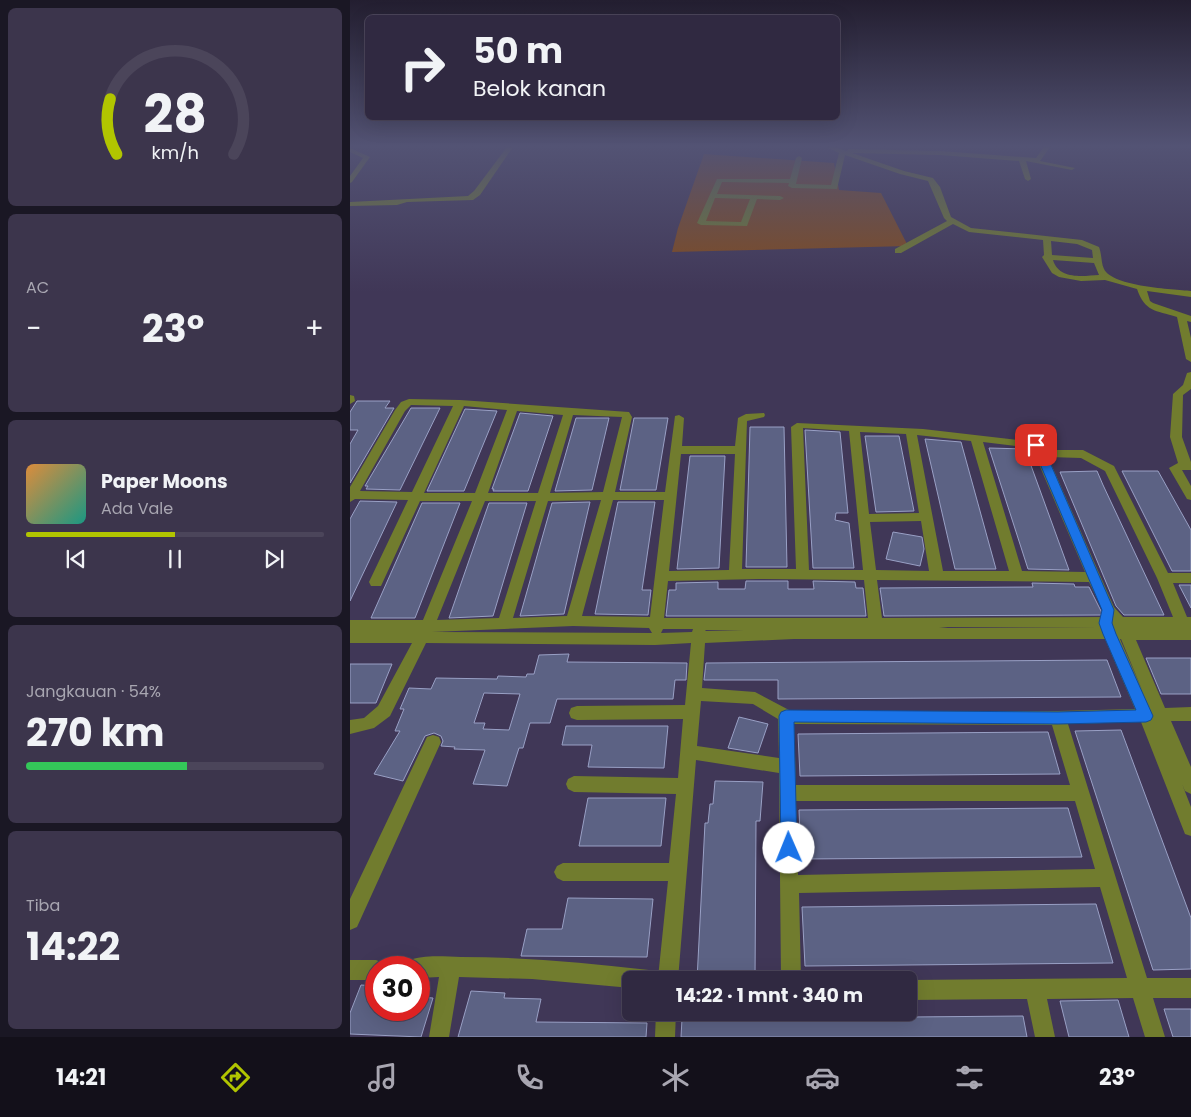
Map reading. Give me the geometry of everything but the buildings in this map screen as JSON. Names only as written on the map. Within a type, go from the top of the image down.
[{"type":"street","points":[[350,204],[397,203],[406,200],[438,200],[474,195]]},
{"type":"street","points":[[939,195],[952,221],[969,230],[1047,238],[1089,245],[1096,249],[1101,272],[1106,277]]},
{"type":"street","points":[[754,197],[744,224],[701,223],[712,196],[754,197],[780,198]]},
{"type":"street","points":[[430,207],[438,200]]},
{"type":"street","points":[[898,251],[952,221]]},
{"type":"street","points":[[1047,238],[1046,257],[1054,271],[1063,277],[1106,277],[1141,288],[1191,294]]},
{"type":"street","points":[[1046,257],[1098,261]]},
{"type":"street","points":[[1141,288],[1146,302],[1150,305],[1191,320]]},
{"type":"street","points":[[1181,316],[1191,359]]},
{"type":"street","points":[[1191,375],[1188,386],[1178,394],[1176,437],[1188,466],[1175,468],[1191,496]]},
{"type":"street","points":[[573,621],[608,497],[626,417],[625,414],[569,412],[460,403],[409,402],[405,404],[356,477],[351,497],[608,497],[671,496]]},
{"type":"street","points":[[376,582],[460,403]]},
{"type":"street","points":[[350,726],[366,725],[377,720],[384,712],[424,632],[480,497],[513,407]]},
{"type":"street","points":[[504,624],[569,412]]},
{"type":"street","points":[[735,574],[742,420],[746,417],[760,415]]},
{"type":"street","points":[[655,638],[679,418]]},
{"type":"street","points":[[803,574],[797,427],[810,425],[911,432],[1032,444],[1039,448],[1154,715],[1191,786]]},
{"type":"street","points":[[854,429],[876,628]]},
{"type":"street","points":[[911,432],[937,576]]},
{"type":"street","points":[[976,439],[1017,577]]},
{"type":"street","points":[[676,450],[740,450]]},
{"type":"street","points":[[350,637],[504,624],[573,621],[657,623],[699,630],[794,632],[876,628],[1114,625],[1188,627],[1110,469],[1083,454],[1041,453]]},
{"type":"street","points":[[864,518],[926,517]]},
{"type":"street","points":[[661,576],[803,574],[1093,577]]},
{"type":"street","points":[[1164,578],[1191,578]]},
{"type":"street","points":[[350,626],[424,632],[655,638],[699,630]]},
{"type":"street","points":[[669,971],[699,630]]},
{"type":"street","points":[[692,694],[755,698],[786,716],[1058,718],[1191,714]]},
{"type":"street","points":[[577,713],[691,712]]},
{"type":"street","points":[[1154,715],[1191,828]]},
{"type":"street","points":[[786,716],[792,971]]},
{"type":"street","points":[[1058,718],[1155,1037]]},
{"type":"street","points":[[350,920],[433,742]]},
{"type":"street","points":[[688,752],[787,766]]},
{"type":"street","points":[[574,784],[685,786]]},
{"type":"street","points":[[788,793],[1081,793]]},
{"type":"street","points":[[563,872],[679,872]]},
{"type":"street","points":[[790,884],[1107,878]]},
{"type":"street","points":[[439,1037],[451,966]]},
{"type":"street","points":[[430,967],[547,968],[622,977]]},
{"type":"street","points":[[350,970],[365,970]]},
{"type":"street","points":[[917,990],[1191,988]]},
{"type":"street","points":[[1035,989],[1045,1037]]},
{"type":"street","points":[[665,1037],[666,1021]]},
{"type":"shaded area","points":[[689,195],[882,195],[908,246],[672,252]]},
{"type":"route","points":[[789,848],[786,716],[803,718],[1146,716],[1109,634],[1106,623],[1108,610],[1039,448],[1036,445]]}]
